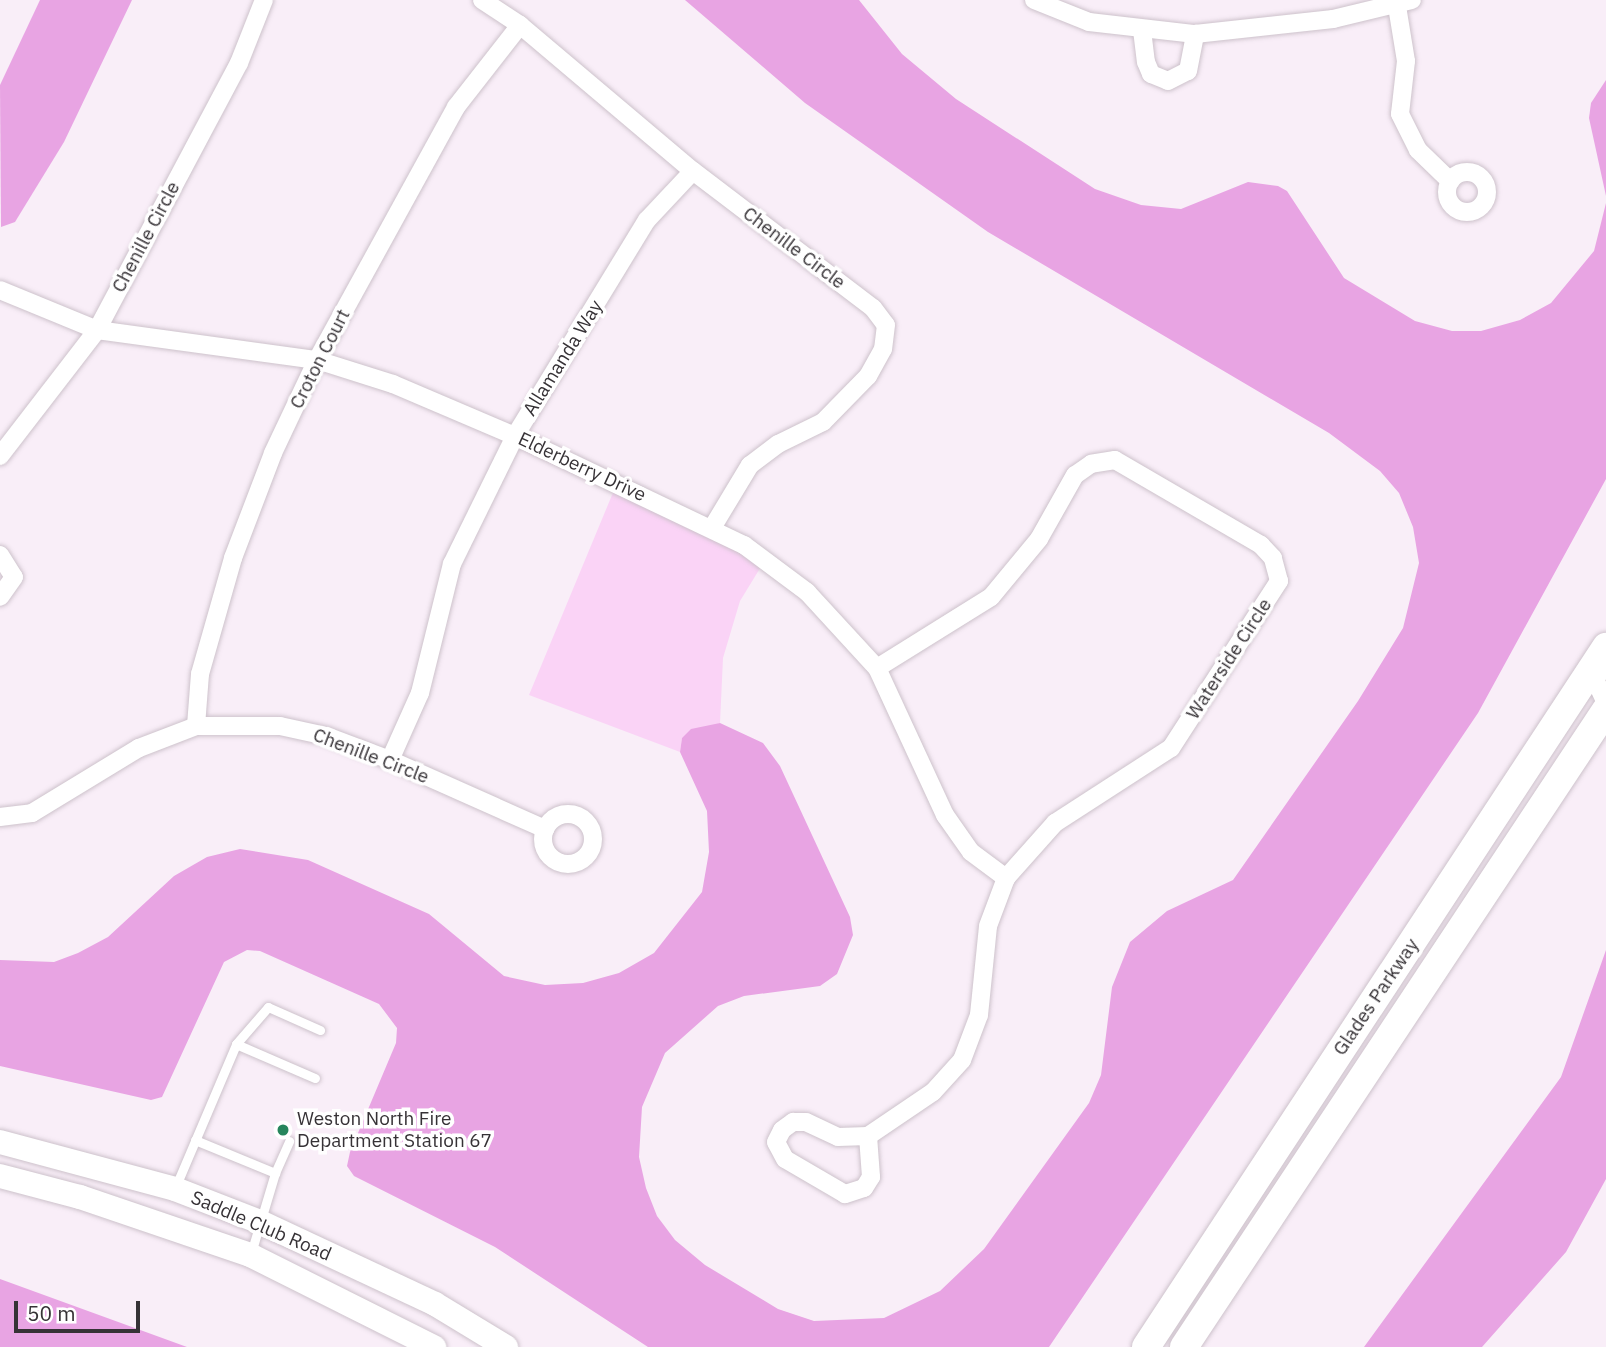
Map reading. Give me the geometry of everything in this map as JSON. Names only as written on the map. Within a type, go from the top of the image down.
[{"type":"main road","name":"Glades Parkway","points":[[1146,1347],[1599,672],[1606,647]]},
{"type":"main road","name":"Glades Parkway","points":[[1184,1347],[1606,710]]},
{"type":"street","name":"Chenille Circle","points":[[0,456],[97,330],[239,63],[264,0]]},
{"type":"street","name":"Chenille Circle","points":[[482,0],[520,25],[693,171],[873,308],[886,325],[883,349],[861,384],[823,422],[778,443],[750,465],[712,528]]},
{"type":"street","points":[[1034,0],[1088,22],[1195,34],[1333,19],[1401,2],[1406,61],[1400,114],[1418,150],[1450,181]]},
{"type":"street","name":"Croton Court","points":[[196,726],[200,674],[233,558],[317,360],[456,107],[520,25]]},
{"type":"street","points":[[1142,30],[1146,62],[1152,74],[1168,81],[1188,71],[1195,34]]},
{"type":"street","name":"Allamanda Way","points":[[390,760],[420,693],[452,564],[515,436],[647,220],[693,171]]},
{"type":"street","name":"Elderberry Drive","points":[[0,290],[97,330],[317,360],[393,384],[515,436],[712,528],[807,592],[877,668],[945,815],[971,852],[1006,878]]},
{"type":"street","name":"Waterside Circle","points":[[868,1136],[933,1092],[962,1060],[979,1015],[988,926],[1006,878],[1055,823],[1171,748],[1279,581],[1273,558],[1261,545],[1115,460],[1091,464],[1075,475],[1039,539],[990,597],[877,668]]},
{"type":"street","points":[[0,555],[12,568],[14,577],[0,597]]},
{"type":"street","points":[[1599,672],[1606,703]]},
{"type":"street","name":"Chenille Circle","points":[[0,817],[32,813],[139,748],[196,726],[280,726],[326,736],[390,760],[545,829]]},
{"type":"street","points":[[793,1122],[806,1122],[838,1137],[868,1136],[871,1177],[864,1188],[845,1194],[785,1159],[776,1142],[782,1130],[793,1122]]},
{"type":"street","name":"Saddle Club Road","points":[[0,1142],[174,1189],[260,1222],[435,1304],[506,1347]]},
{"type":"street","name":"Saddle Club Road","points":[[0,1176],[80,1197],[250,1255],[434,1347]]},
{"type":"lane","points":[[174,1189],[236,1044],[268,1007],[320,1030]]},
{"type":"lane","points":[[236,1044],[315,1078]]},
{"type":"lane","points":[[195,1140],[275,1173]]},
{"type":"lane","points":[[250,1255],[275,1173],[289,1141]]},
{"type":"shaded area","points":[[40,0],[132,0],[64,142],[15,222],[1,227],[0,85]]},
{"type":"shaded area","points":[[685,0],[859,0],[902,54],[956,99],[1095,189],[1141,205],[1181,209],[1248,182],[1278,186],[1287,191],[1344,278],[1415,321],[1452,331],[1481,331],[1520,320],[1551,303],[1594,251],[1606,203],[1606,479],[1478,713],[1049,1347],[648,1347],[495,1247],[354,1176],[347,1166],[350,1152],[396,1043],[397,1028],[379,1004],[260,951],[247,950],[224,962],[162,1097],[151,1100],[0,1066],[0,960],[54,962],[78,953],[108,937],[174,876],[207,857],[240,849],[308,860],[429,914],[504,976],[545,985],[583,983],[619,973],[654,953],[702,892],[709,852],[707,811],[680,752],[682,738],[691,729],[720,723],[763,743],[780,766],[850,917],[853,935],[837,974],[820,986],[744,996],[718,1006],[665,1053],[642,1107],[639,1157],[646,1188],[657,1216],[675,1240],[705,1265],[778,1309],[814,1321],[884,1318],[940,1291],[984,1249],[1089,1103],[1101,1075],[1112,987],[1130,942],[1167,911],[1233,880],[1358,701],[1403,628],[1419,563],[1413,527],[1399,493],[1380,471],[1329,433],[988,232],[805,103]]},
{"type":"shaded area","points":[[1606,80],[1606,196],[1589,118],[1591,103]]},
{"type":"shaded area","points":[[617,483],[765,560],[740,601],[723,658],[720,723],[682,738],[680,752],[529,695]]},
{"type":"shaded area","points":[[1606,950],[1606,1179],[1566,1252],[1482,1347],[1364,1347],[1561,1077]]},
{"type":"shaded area","points":[[0,1279],[187,1347],[0,1347]]},
{"type":"place","name":"Weston North Fire Department Station 67","points":[[283,1130]]}]
